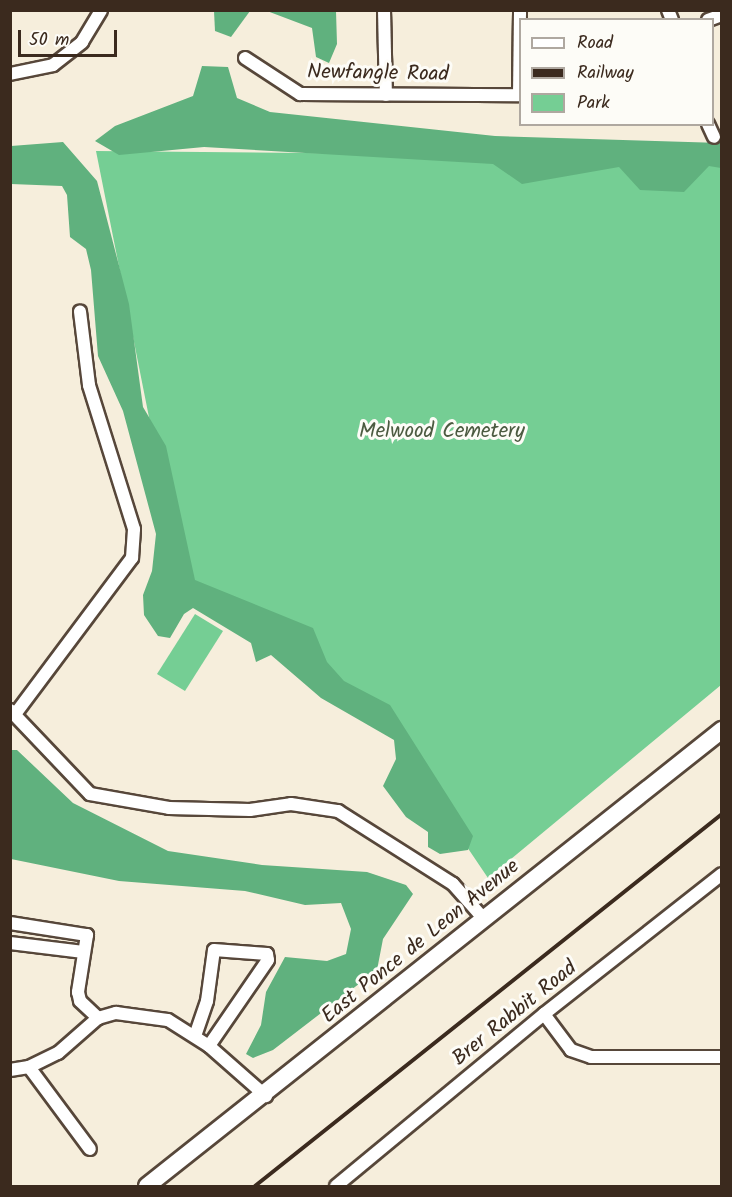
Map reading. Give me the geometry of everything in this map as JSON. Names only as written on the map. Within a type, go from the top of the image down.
[{"type":"main road","name":"East Ponce de Leon Avenue","points":[[147,1186],[266,1095],[722,730]]},
{"type":"street","points":[[10,74],[53,65],[82,42],[101,10]]},
{"type":"street","points":[[384,10],[386,95]]},
{"type":"street","name":"Newfangle Road","points":[[245,58],[300,94],[519,95]]},
{"type":"street","points":[[709,126],[714,137]]},
{"type":"street","points":[[80,312],[89,385],[134,529],[132,558],[13,711],[90,794],[169,808],[250,810],[291,804],[338,811],[453,884],[484,919]]},
{"type":"street","name":"Brer Rabbit Road","points":[[336,1186],[544,1014],[722,874]]},
{"type":"street","points":[[10,923],[84,934],[78,992],[80,1001],[98,1018]]},
{"type":"street","points":[[10,943],[83,952]]},
{"type":"street","points":[[195,1036],[207,1001],[214,950],[267,954],[268,960],[209,1046]]},
{"type":"street","points":[[10,1070],[29,1067],[58,1053],[98,1018],[116,1013],[157,1018],[195,1036],[266,1095]]},
{"type":"street","points":[[544,1014],[571,1050],[591,1057],[722,1057]]},
{"type":"street","points":[[29,1067],[90,1149]]},
{"type":"green space","points":[[214,10],[250,11],[231,37],[215,31]]},
{"type":"green space","points":[[267,11],[336,11],[337,44],[329,63],[316,57],[312,28]]},
{"type":"green space","points":[[202,66],[228,67],[237,98],[270,112],[495,136],[721,143],[721,168],[709,166],[684,192],[640,190],[619,167],[522,184],[493,164],[204,147],[119,155],[95,141],[115,126],[193,96]]},
{"type":"green space","points":[[63,142],[97,181],[129,304],[143,407],[166,446],[195,580],[313,628],[327,662],[344,681],[390,705],[473,836],[468,850],[440,854],[428,847],[428,832],[406,817],[383,786],[396,759],[394,740],[321,698],[271,655],[256,662],[251,643],[193,608],[184,614],[170,638],[158,636],[144,615],[143,595],[152,571],[156,534],[123,411],[98,356],[91,270],[86,249],[70,237],[67,195],[62,186],[11,184],[11,146]]},
{"type":"green space","name":"Melwood Cemetery","points":[[96,151],[721,157],[721,685],[488,878],[392,736],[183,588]]},
{"type":"green space","points":[[195,614],[223,631],[185,691],[157,674]]},
{"type":"green space","points":[[11,750],[17,750],[73,803],[168,851],[262,865],[367,872],[406,885],[413,894],[383,939],[377,970],[273,1050],[253,1058],[246,1054],[261,1025],[266,992],[285,957],[327,961],[346,954],[351,929],[341,903],[305,905],[245,891],[119,881],[11,859]]},
{"type":"railway","points":[[255,1186],[722,814]]}]
